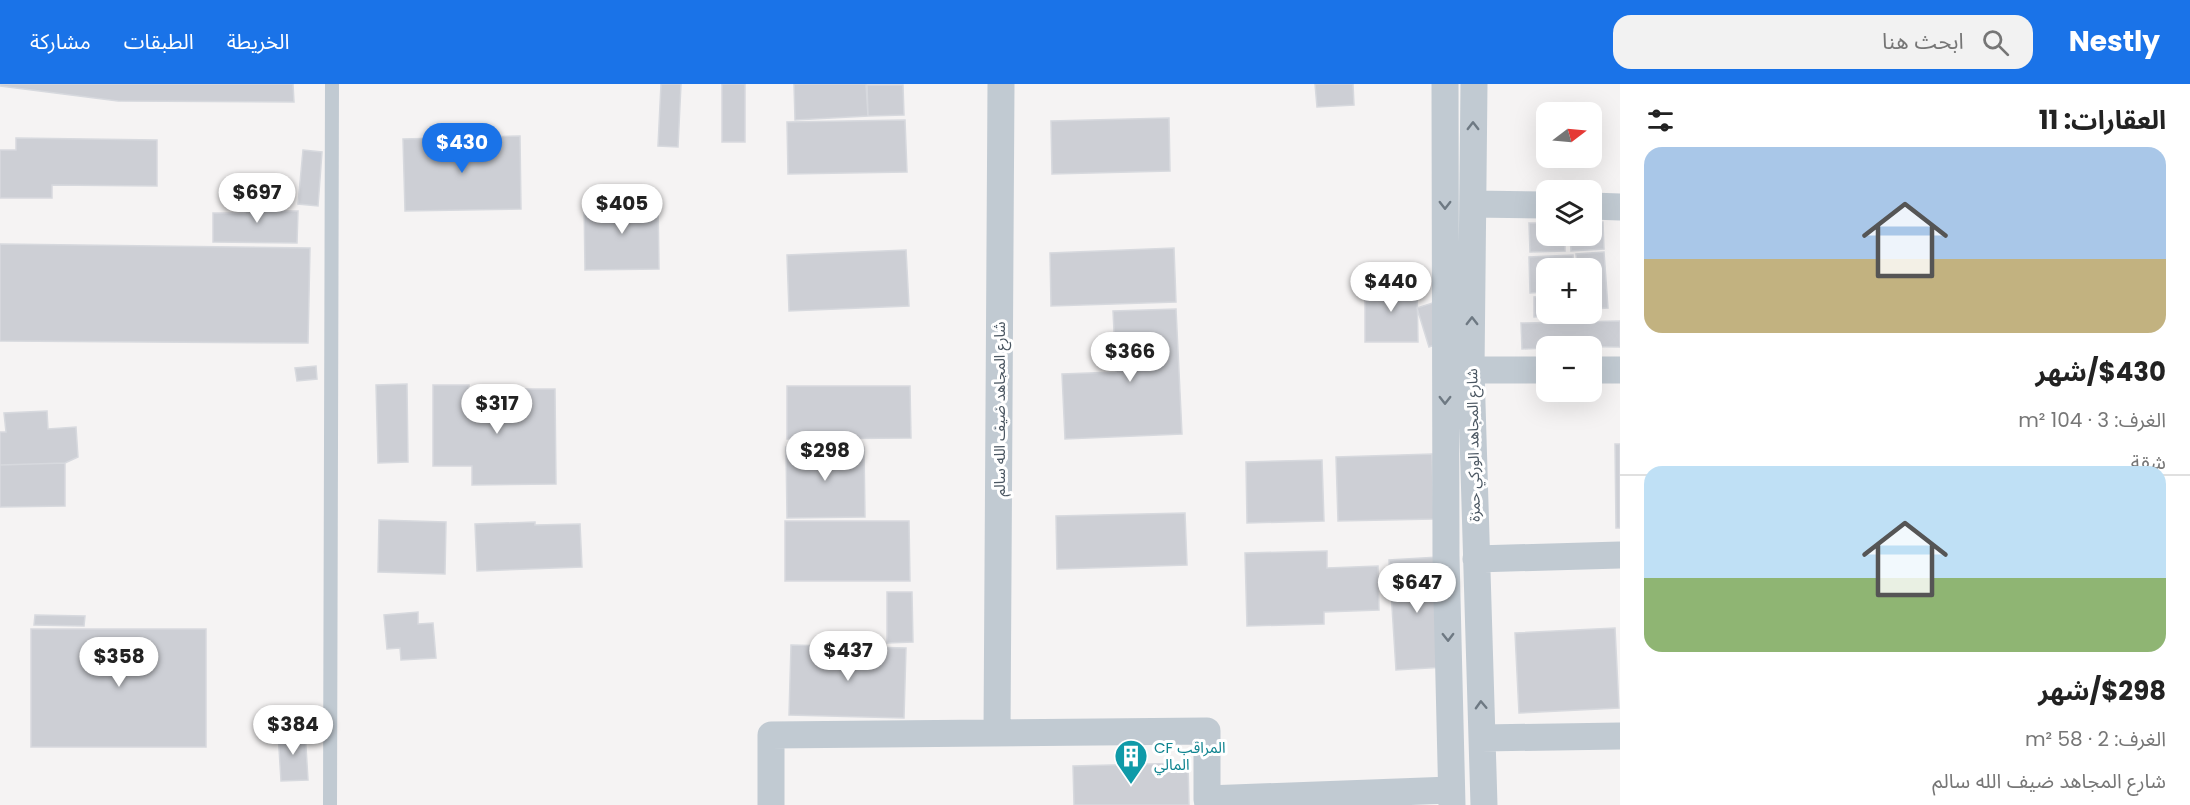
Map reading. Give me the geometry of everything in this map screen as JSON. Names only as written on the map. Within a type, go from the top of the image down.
[{"type":"street","name":"شارع المجاهد ضيف الله سالم","points":[[997,733],[1001,84]]},
{"type":"street","name":"شارع المجاهد الوركي حمزة","points":[[1445,84],[1446,556],[1451,798]]},
{"type":"street","name":"شارع المجاهد الوركي حمزة","points":[[1474,84],[1472,370],[1484,805]]},
{"type":"street","points":[[1473,204],[1536,206]]},
{"type":"street","points":[[1602,206],[1620,207]]},
{"type":"street","points":[[1472,370],[1536,370]]},
{"type":"street","points":[[1602,370],[1620,370]]},
{"type":"street","points":[[1476,558],[1620,555]]},
{"type":"street","points":[[771,805],[771,735],[1207,731],[1208,802],[1451,798]]},
{"type":"street","points":[[1482,738],[1620,736]]},
{"type":"lane","points":[[330,805],[332,84]]},
{"type":"building","points":[[0,84],[293,84],[294,102],[118,101],[0,86]]},
{"type":"building","points":[[661,84],[681,84],[678,147],[658,146]]},
{"type":"building","points":[[722,84],[745,84],[745,142],[722,142]]},
{"type":"building","points":[[794,84],[866,84],[868,116],[795,120]]},
{"type":"building","points":[[1315,84],[1353,84],[1354,105],[1317,107]]},
{"type":"building","points":[[867,85],[903,85],[904,115],[868,116]]},
{"type":"building","points":[[1169,118],[1170,171],[1052,174],[1051,121]]},
{"type":"building","points":[[905,120],[907,172],[788,174],[787,122]]},
{"type":"building","points":[[520,136],[521,209],[405,211],[403,139]]},
{"type":"building","points":[[16,138],[157,140],[157,186],[52,185],[52,198],[0,198],[0,150],[16,150]]},
{"type":"building","points":[[303,150],[322,152],[318,206],[298,204]]},
{"type":"building","points":[[245,196],[274,197],[274,211],[298,211],[297,243],[213,242],[213,213],[245,213]]},
{"type":"building","points":[[658,200],[659,269],[585,270],[584,201]]},
{"type":"building","points":[[1602,222],[1604,249],[1571,251],[1571,246],[1602,246]]},
{"type":"building","points":[[1529,223],[1536,223],[1536,246],[1565,246],[1565,251],[1530,252]]},
{"type":"building","points":[[0,244],[310,248],[308,343],[0,341]]},
{"type":"building","points":[[1174,248],[1176,302],[1051,306],[1050,253]]},
{"type":"building","points":[[906,250],[909,306],[789,311],[787,255]]},
{"type":"building","points":[[1604,252],[1608,308],[1602,308],[1602,258],[1576,258],[1576,254]]},
{"type":"building","points":[[1573,255],[1573,258],[1536,258],[1536,293],[1530,293],[1529,257]]},
{"type":"building","points":[[1365,283],[1417,283],[1418,342],[1365,342]]},
{"type":"building","points":[[1534,297],[1536,297],[1536,317],[1534,317]]},
{"type":"building","points":[[1442,300],[1443,342],[1429,347],[1417,308]]},
{"type":"building","points":[[1176,309],[1182,434],[1065,439],[1062,374],[1116,372],[1113,311]]},
{"type":"building","points":[[1602,321],[1620,321],[1620,347],[1602,347],[1602,336],[1536,336],[1536,348],[1522,349],[1521,323],[1602,324]]},
{"type":"building","points":[[316,366],[317,379],[297,381],[295,368]]},
{"type":"building","points":[[407,384],[408,462],[378,463],[376,385]]},
{"type":"building","points":[[433,385],[469,385],[469,408],[486,408],[486,389],[555,389],[556,484],[472,485],[472,466],[433,466]]},
{"type":"building","points":[[787,386],[910,386],[911,438],[787,439]]},
{"type":"building","points":[[47,411],[48,429],[76,427],[78,457],[65,463],[0,465],[0,432],[6,432],[4,413]]},
{"type":"building","points":[[1615,444],[1620,444],[1620,528],[1616,528]]},
{"type":"building","points":[[786,447],[864,447],[865,517],[787,518]]},
{"type":"building","points":[[1432,454],[1434,519],[1338,521],[1336,457]]},
{"type":"building","points":[[1322,460],[1324,521],[1247,523],[1246,462]]},
{"type":"building","points":[[65,463],[65,506],[0,507],[0,465]]},
{"type":"building","points":[[1185,513],[1187,565],[1057,569],[1056,516]]},
{"type":"building","points":[[379,520],[446,522],[445,574],[378,572]]},
{"type":"building","points":[[785,521],[909,521],[910,581],[785,581]]},
{"type":"building","points":[[535,522],[535,525],[580,524],[582,567],[477,571],[475,524]]},
{"type":"building","points":[[1327,551],[1327,568],[1378,566],[1379,610],[1324,612],[1324,624],[1247,626],[1245,553]]},
{"type":"building","points":[[1438,557],[1445,667],[1396,670],[1389,560]]},
{"type":"building","points":[[887,592],[912,592],[913,642],[887,643]]},
{"type":"building","points":[[418,612],[418,624],[433,623],[436,658],[401,660],[400,648],[387,649],[384,615]]},
{"type":"building","points":[[35,615],[85,616],[84,626],[34,625]]},
{"type":"building","points":[[1615,628],[1619,708],[1519,713],[1515,633]]},
{"type":"building","points":[[31,629],[206,629],[206,747],[31,747]]},
{"type":"building","points":[[791,645],[906,648],[904,718],[789,715]]},
{"type":"building","points":[[305,730],[308,780],[281,781],[278,732]]},
{"type":"building","name":"CF المراقب المالي","points":[[1188,763],[1189,805],[1074,805],[1073,766]]},
{"type":"place","name":"CF المراقب المالي","points":[[1131,785]]}]
